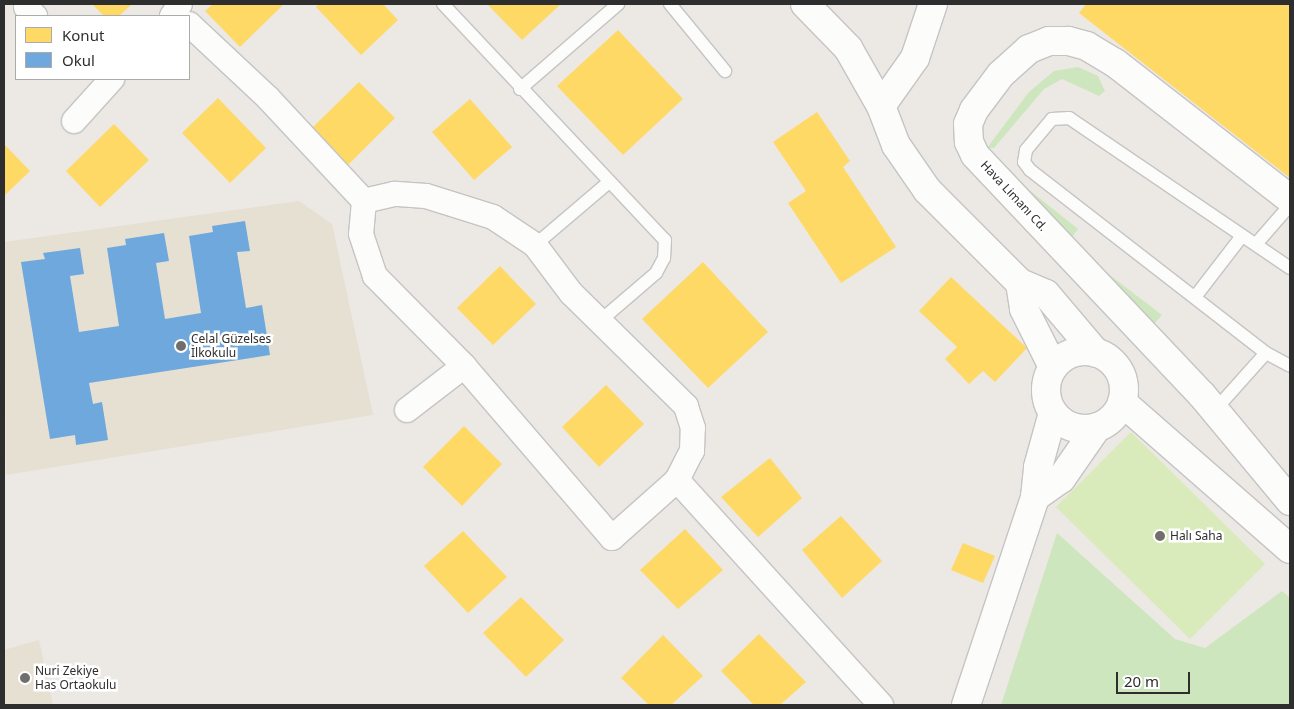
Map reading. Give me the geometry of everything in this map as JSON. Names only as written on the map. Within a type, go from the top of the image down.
[{"type":"street","points":[[805,4],[848,48],[881,106],[896,145],[927,190],[1020,283],[1046,294],[1096,353],[1116,367],[1124,390],[1122,402],[1117,413],[1097,427],[1061,479],[1035,497]]},
{"type":"street","points":[[881,106],[915,58],[933,4]]},
{"type":"street","points":[[190,24],[268,98],[364,201],[361,234],[375,276],[464,366],[612,538],[677,480],[692,451],[693,428],[686,406],[571,293],[535,244],[493,217],[426,196],[394,194],[364,201]]},
{"type":"street","name":"Hava Limanı Cd.","points":[[1290,198],[1115,63],[1087,46],[1068,40],[1049,42],[1029,49],[1001,74],[974,110],[968,124],[969,142],[975,155],[1215,410],[1290,501]]},
{"type":"street","points":[[74,121],[105,81]]},
{"type":"street","points":[[1020,283],[1024,309],[1053,367]]},
{"type":"street","points":[[966,705],[1035,497],[1038,467],[1053,413],[1045,390],[1053,367],[1072,353],[1096,353]]},
{"type":"street","points":[[407,410],[464,366]]},
{"type":"street","points":[[1122,402],[1290,550]]},
{"type":"street","points":[[1053,413],[1073,427],[1097,427]]},
{"type":"street","points":[[677,480],[881,705]]},
{"type":"lane","points":[[443,4],[520,89],[665,240],[666,249],[656,273],[600,321]]},
{"type":"lane","points":[[520,89],[618,4]]},
{"type":"lane","points":[[670,4],[726,71]]},
{"type":"lane","points":[[1290,268],[1070,118],[1052,119],[1026,150],[1024,162],[1030,170],[1266,353],[1290,366]]},
{"type":"lane","points":[[535,244],[609,182]]},
{"type":"lane","points":[[1257,244],[1290,205]]},
{"type":"lane","points":[[1195,297],[1242,236]]},
{"type":"lane","points":[[1215,410],[1266,353]]},
{"type":"shaded area","name":"Celal Güzelses İlkokulu","points":[[299,201],[332,224],[373,415],[6,475],[4,242]]},
{"type":"shaded area","name":"Nuri Zekiye Has Ortaokulu","points":[[39,640],[53,705],[4,705],[4,650]]},
{"type":"green space","points":[[1078,67],[1098,76],[1105,91],[1099,96],[1062,79],[1044,89],[994,148],[987,148],[1029,92],[1054,71]]},
{"type":"green space","points":[[1028,189],[1078,229],[1072,237]]},
{"type":"green space","points":[[1107,273],[1162,315],[1153,325]]},
{"type":"green space","name":"Halı Saha","points":[[1131,432],[1265,564],[1190,639],[1056,507]]},
{"type":"green space","points":[[1057,533],[1175,639],[1205,648],[1282,591],[1290,598],[1290,705],[1001,705]]},
{"type":"building: Konut","points":[[92,4],[132,4],[120,15],[103,15]]},
{"type":"building: Konut","points":[[213,4],[284,4],[240,47],[205,11]]},
{"type":"building: Konut","points":[[319,4],[383,4],[398,20],[361,55],[316,7]]},
{"type":"building: Konut","points":[[487,4],[561,4],[522,40]]},
{"type":"building: Konut","points":[[1086,4],[1290,4],[1290,178],[1079,13]]},
{"type":"building: Konut","points":[[618,30],[683,99],[623,155],[557,86]]},
{"type":"building: Konut","points":[[359,82],[395,118],[348,165],[312,128]]},
{"type":"building: Konut","points":[[218,98],[266,148],[230,183],[182,133]]},
{"type":"building: Konut","points":[[470,99],[512,147],[474,180],[432,132]]},
{"type":"building: Konut","points":[[817,112],[850,161],[843,167],[896,247],[841,283],[788,203],[806,191],[773,142]]},
{"type":"building: Konut","points":[[114,124],[149,160],[100,207],[66,171]]},
{"type":"building: Konut","points":[[4,144],[30,171],[4,196]]},
{"type":"building: Konut","points":[[703,262],[768,332],[708,388],[642,319]]},
{"type":"building: Konut","points":[[500,266],[536,304],[493,345],[457,308]]},
{"type":"building: Konut","points":[[951,277],[1027,348],[995,382],[983,371],[969,384],[945,359],[957,347],[919,311]]},
{"type":"building: Konut","points":[[606,385],[644,424],[599,467],[562,427]]},
{"type":"building: Konut","points":[[464,426],[502,464],[462,506],[423,467]]},
{"type":"building: Konut","points":[[770,458],[802,498],[758,537],[721,497]]},
{"type":"building: Konut","points":[[841,516],[882,561],[842,598],[802,550]]},
{"type":"building: Konut","points":[[685,529],[723,570],[678,609],[640,570]]},
{"type":"building: Konut","points":[[463,531],[507,577],[468,613],[424,566]]},
{"type":"building: Konut","points":[[963,543],[995,556],[983,583],[951,570]]},
{"type":"building: Konut","points":[[521,597],[564,640],[526,677],[483,633]]},
{"type":"building: Konut","points":[[759,634],[806,682],[780,705],[754,705],[721,671]]},
{"type":"building: Konut","points":[[663,635],[703,676],[671,705],[649,705],[621,678]]},
{"type":"building: Okul","points":[[245,221],[250,251],[237,252],[246,308],[262,305],[270,355],[89,383],[93,404],[102,402],[108,440],[76,445],[75,435],[50,439],[21,262],[45,259],[43,253],[80,248],[84,274],[70,276],[79,332],[119,326],[107,248],[126,245],[125,239],[164,233],[169,261],[156,263],[165,319],[201,313],[189,236],[213,232],[212,226]]},
{"type":"place","name":"Celal Güzelses İlkokulu","points":[[181,346]]},
{"type":"place","name":"Halı Saha","points":[[1160,536]]},
{"type":"place","name":"Nuri Zekiye Has Ortaokulu","points":[[25,678]]}]
